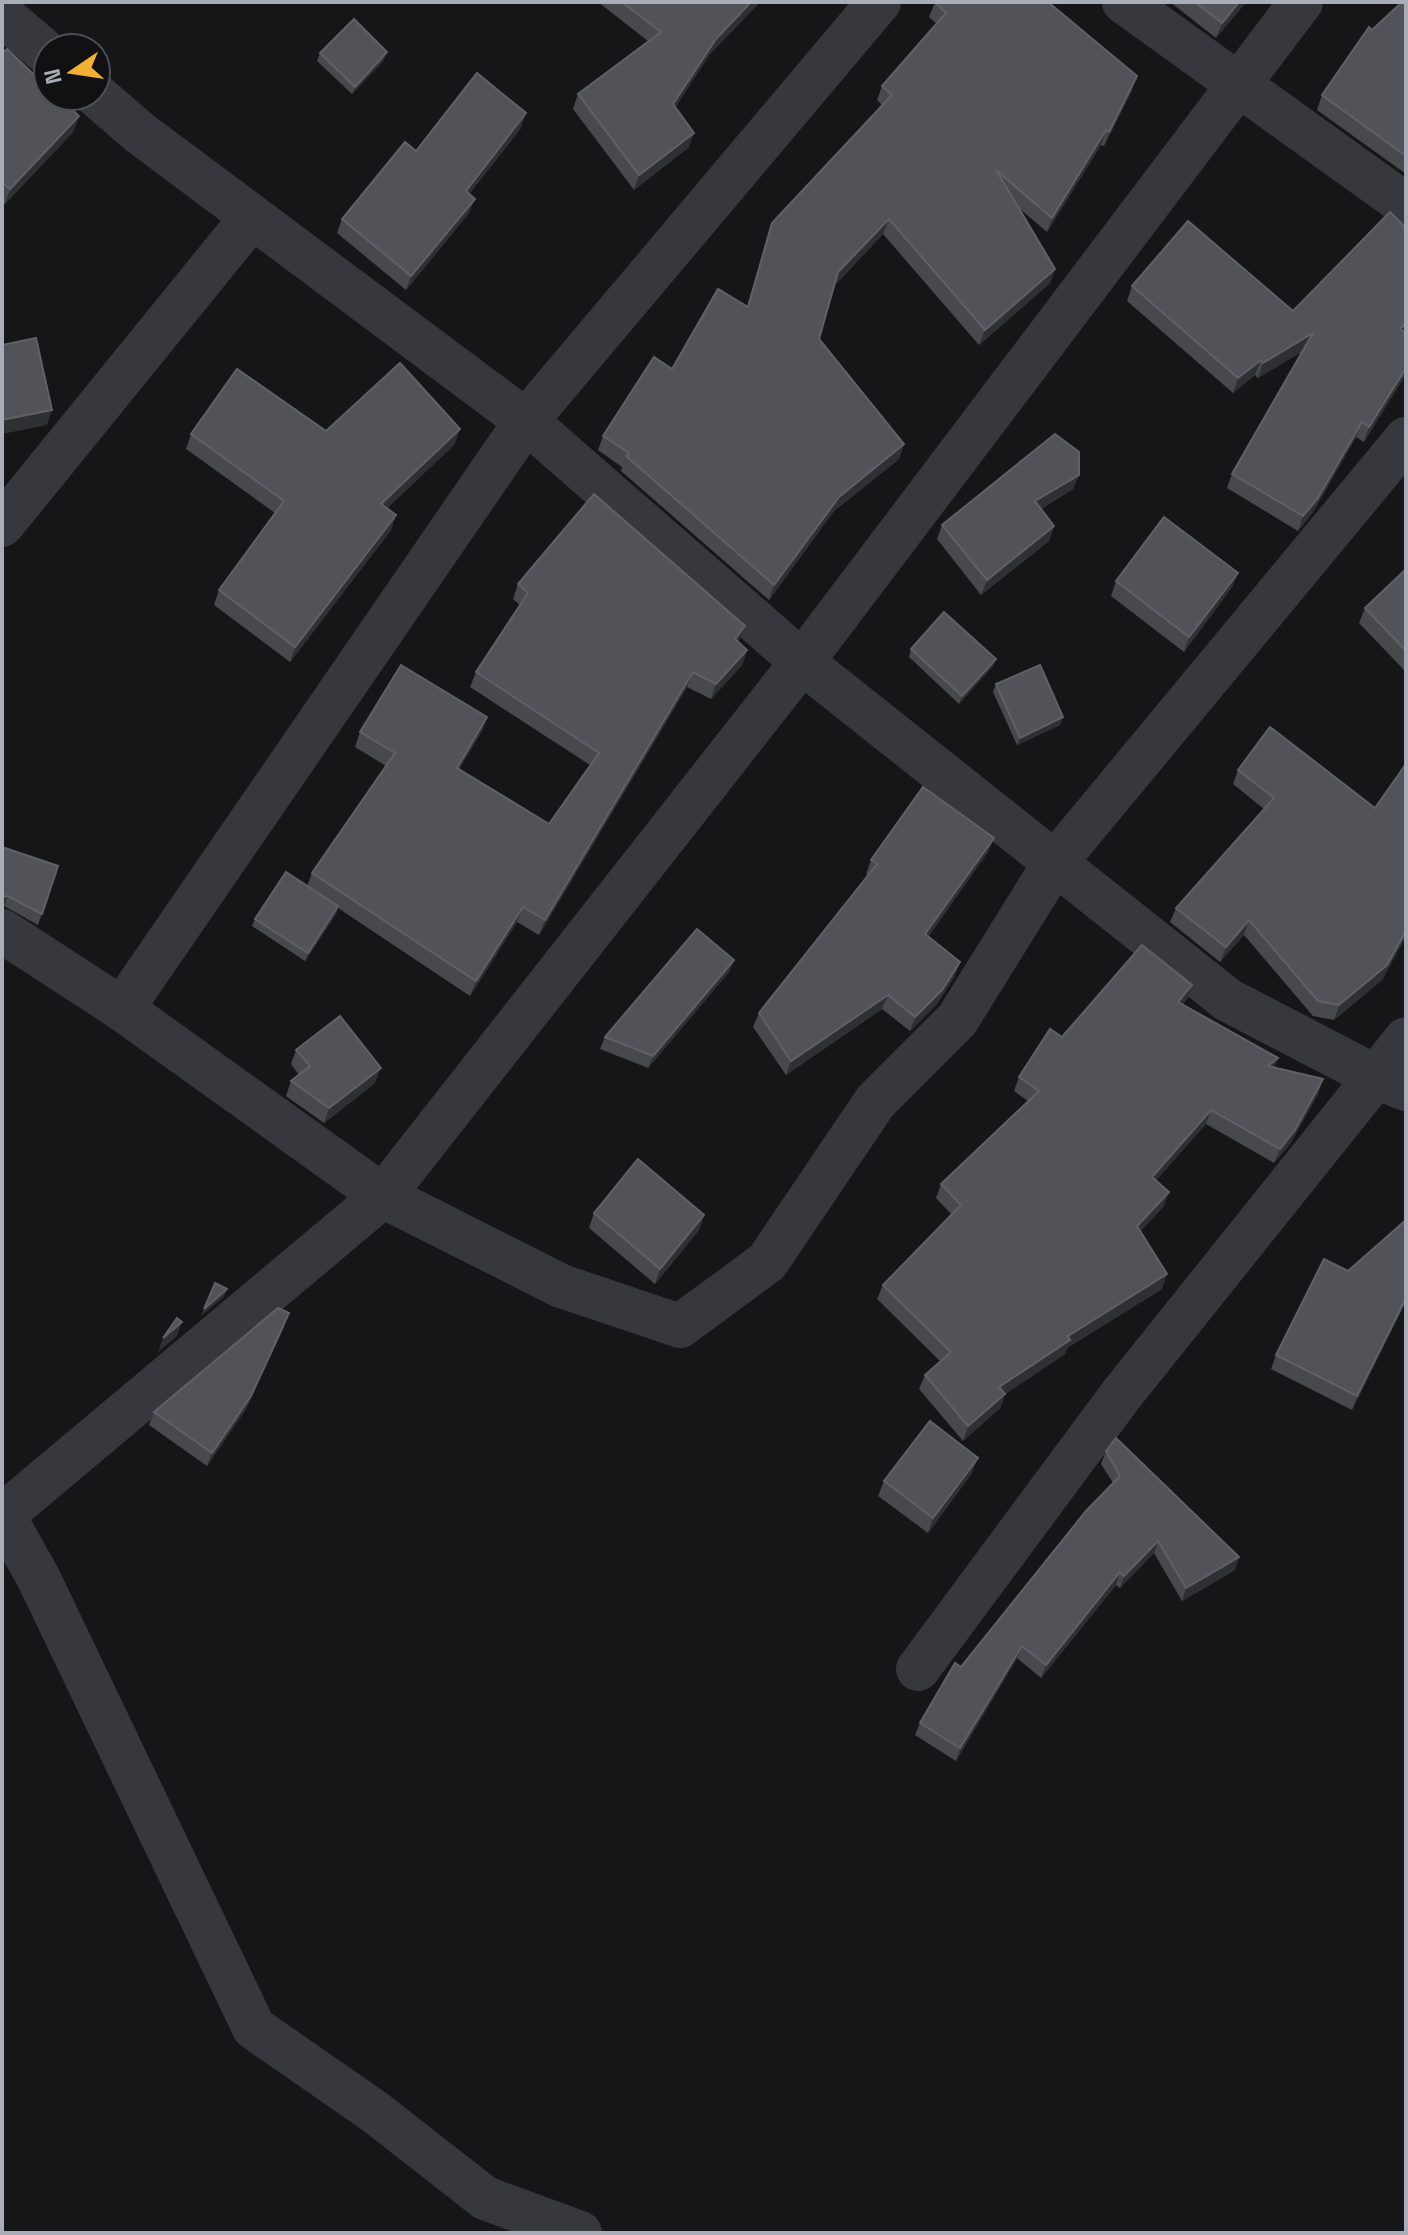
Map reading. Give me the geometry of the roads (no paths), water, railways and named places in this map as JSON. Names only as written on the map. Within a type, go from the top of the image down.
[{"type":"street","points":[[122,1009],[526,421],[879,2]]},
{"type":"street","points":[[1124,2],[1406,205]]},
{"type":"street","points":[[580,2233],[485,2198],[375,2112],[254,2028],[39,1579],[3,1514],[383,1196],[802,662],[1301,2]]},
{"type":"street","points":[[2,15],[32,40]]},
{"type":"street","points":[[112,108],[252,217],[526,421],[802,662],[1228,1000],[1391,1083]]},
{"type":"street","points":[[2,525],[252,217]]},
{"type":"street","points":[[2,931],[122,1009],[383,1196],[561,1286],[680,1326],[767,1262],[875,1102],[957,1020],[1054,864],[1406,439]]},
{"type":"street","points":[[918,1669],[1121,1395],[1391,1083],[1406,1039]]}]
